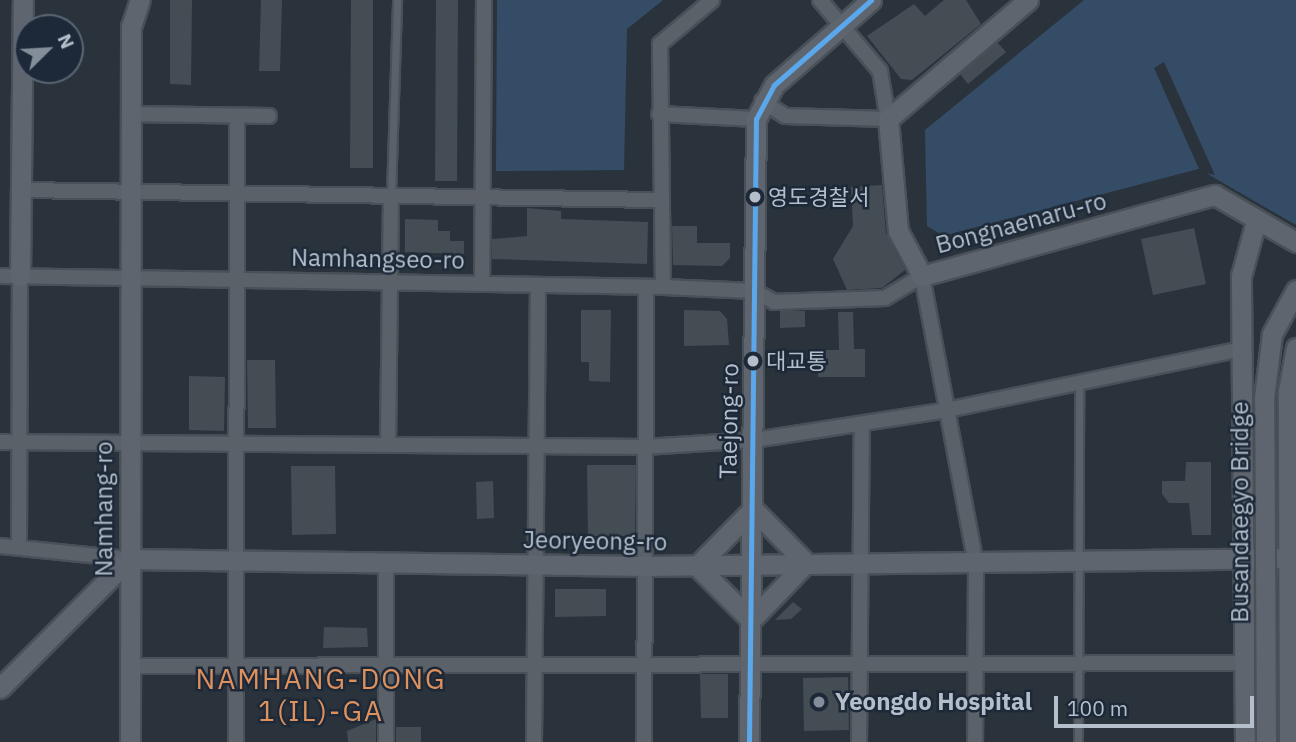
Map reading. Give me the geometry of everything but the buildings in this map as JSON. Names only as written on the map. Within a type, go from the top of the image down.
[{"type":"main road","points":[[20,276],[23,0]]},
{"type":"main road","name":"Namhang-ro","points":[[130,742],[128,277],[131,27],[140,0]]},
{"type":"main road","points":[[759,110],[871,0]]},
{"type":"main road","points":[[888,119],[1028,0]]},
{"type":"main road","name":"Taejong-ro","points":[[749,742],[759,110]]},
{"type":"main road","name":"Bongnaenaru-ro","points":[[888,119],[898,231],[922,276],[1215,195],[1296,242]]},
{"type":"main road","points":[[1245,742],[1241,276],[1256,221]]},
{"type":"main road","name":"Busandaegyo Bridge","points":[[1266,742],[1264,398],[1272,334],[1296,289]]},
{"type":"main road","points":[[1289,742],[1292,558],[1288,390],[1296,348]]},
{"type":"main road","points":[[753,509],[806,564],[751,620],[697,566],[753,509]]},
{"type":"main road","name":"Jeoryeong-ro","points":[[129,559],[697,566],[865,562],[976,565],[1292,558]]},
{"type":"main road","points":[[0,688],[129,559]]},
{"type":"street","points":[[482,284],[484,0]]},
{"type":"street","points":[[663,287],[660,44],[712,0]]},
{"type":"street","points":[[659,114],[759,110],[785,116],[888,119],[880,71],[820,0]]},
{"type":"street","points":[[130,114],[269,116]]},
{"type":"street","points":[[236,742],[237,117]]},
{"type":"street","points":[[21,190],[661,200]]},
{"type":"street","points":[[388,444],[391,196]]},
{"type":"street","name":"Namhangseo-ro","points":[[0,276],[663,287],[755,291],[774,302],[885,298],[922,276]]},
{"type":"street","points":[[19,546],[20,276]]},
{"type":"street","points":[[922,276],[976,565],[975,742]]},
{"type":"street","points":[[534,742],[538,285]]},
{"type":"street","points":[[644,742],[646,287]]},
{"type":"street","points":[[0,442],[645,447],[754,440],[947,410],[1241,349]]},
{"type":"street","points":[[859,742],[859,663],[865,562],[862,425]]},
{"type":"street","points":[[0,546],[129,559]]},
{"type":"street","points":[[386,563],[386,742]]},
{"type":"street","points":[[130,666],[750,662],[1244,663]]},
{"type":"lane","points":[[391,196],[397,0]]},
{"type":"lane","points":[[1078,742],[1079,382]]},
{"type":"water","points":[[497,0],[663,0],[627,29],[624,170],[496,171]]},
{"type":"water","points":[[1084,0],[1296,0],[1296,225],[1199,169],[943,236],[927,226],[925,130]]},
{"type":"pier","points":[[1164,62],[1215,175],[1199,172],[944,239],[928,231],[927,226],[943,236],[1199,169],[1154,68]]},
{"type":"transit line","points":[[749,742],[756,119],[774,85],[871,0]]},
{"type":"place","name":"영도경찰서","points":[[755,197]]},
{"type":"place","name":"대교통","points":[[753,361]]},
{"type":"place","name":"Yeongdo Hospital","points":[[819,702]]},
{"type":"district","name":"NAMHANG-DONG 1(IL)-GA","points":[[321,695]]}]
